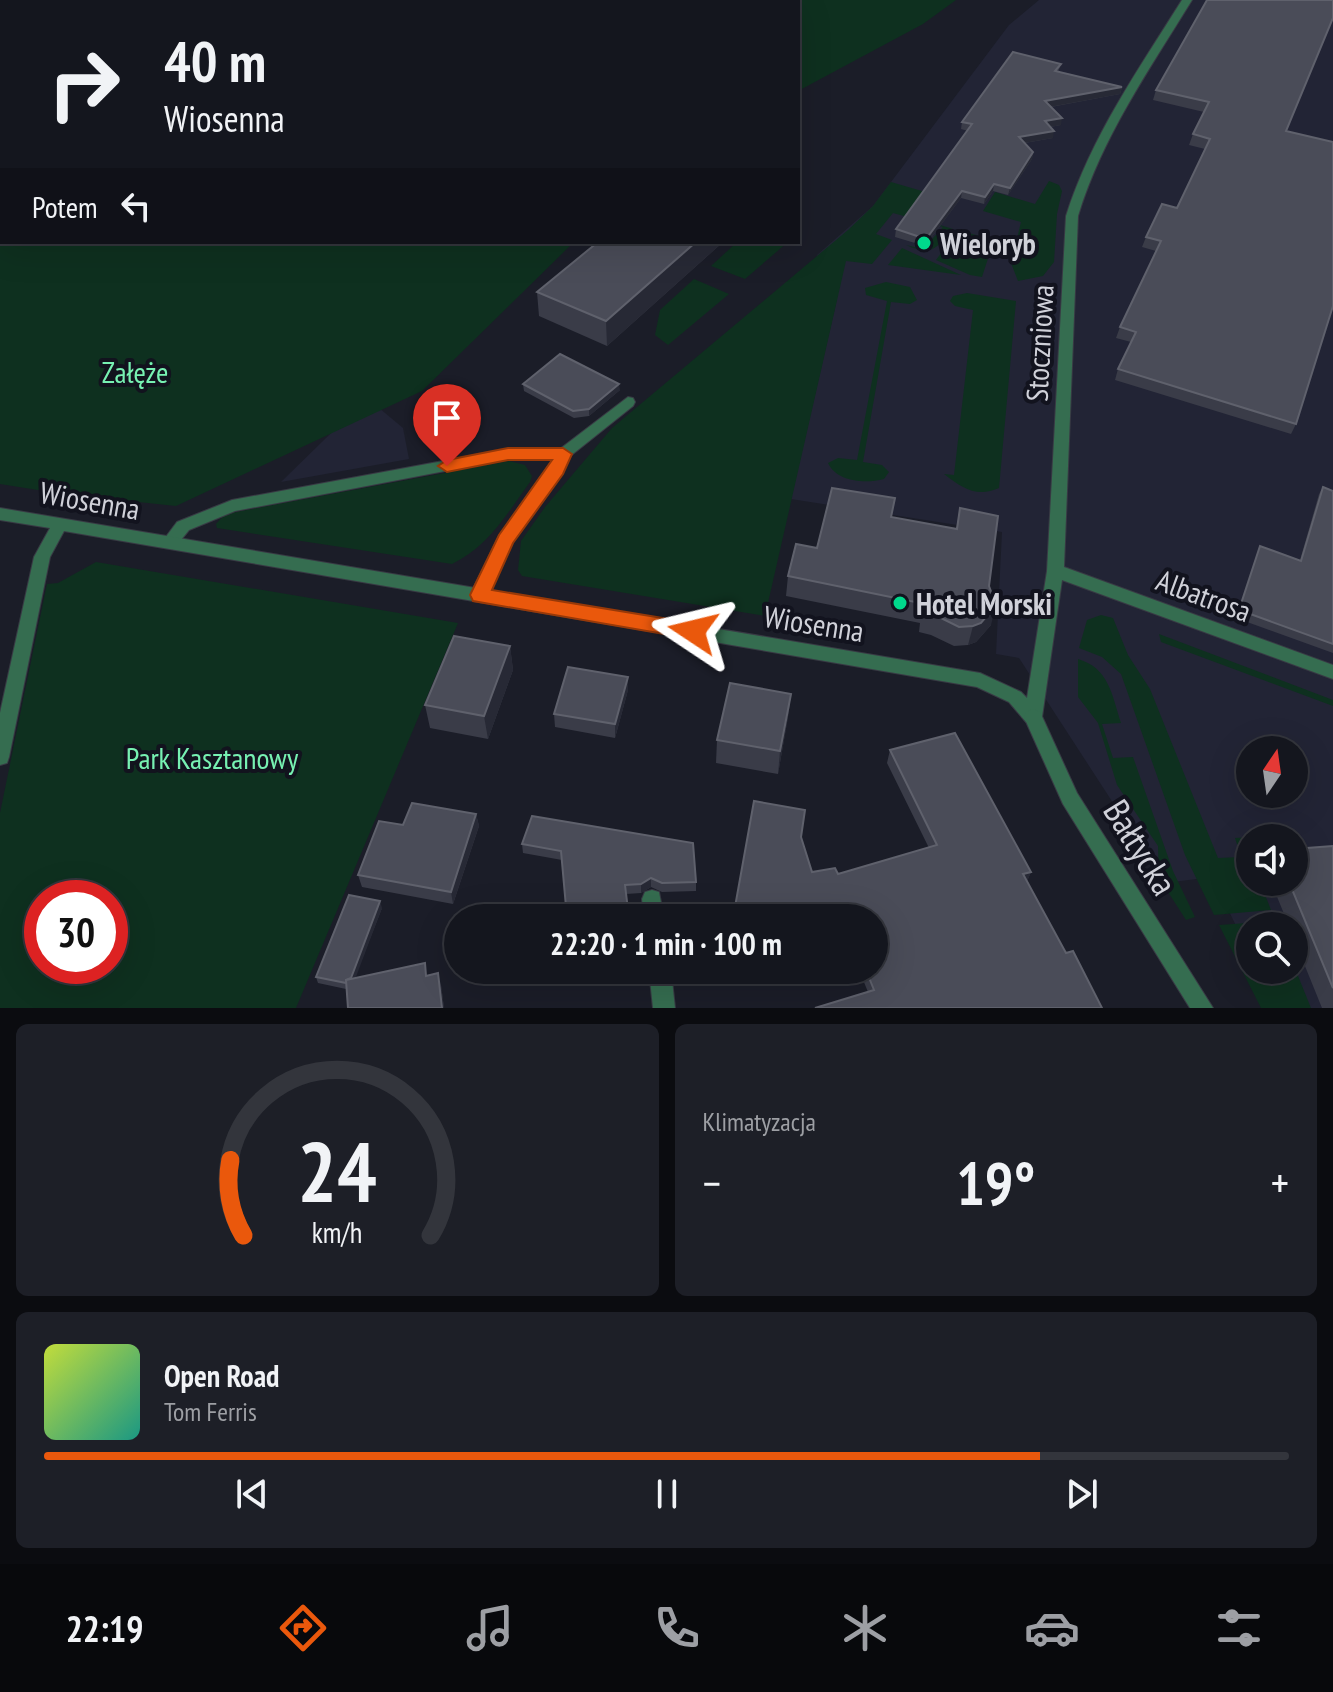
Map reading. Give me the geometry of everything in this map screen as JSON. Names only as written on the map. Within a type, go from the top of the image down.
[{"type":"street","name":"Stoczniowa","points":[[1033,717],[1055,571],[1072,216],[1083,178],[1100,145],[1187,0]]},
{"type":"street","points":[[479,595],[505,540],[556,470],[563,454],[628,402]]},
{"type":"street","name":"Wiosenna","points":[[170,542],[183,526],[232,506],[508,454],[563,454]]},
{"type":"street","name":"Wiosenna","points":[[0,514],[980,680],[1015,697],[1033,717]]},
{"type":"street","points":[[0,757],[42,557],[60,524]]},
{"type":"street","name":"Albatrosa","points":[[1055,571],[1333,672]]},
{"type":"street","name":"Bałtycka","points":[[1033,717],[1070,798],[1202,1008]]},
{"type":"street","points":[[661,984],[664,1008]]},
{"type":"shaded area","points":[[1039,0],[1333,0],[1333,1008],[1277,1008],[1288,984],[1308,984],[1308,912],[1236,912],[1236,926],[1212,877],[1165,883],[1019,658],[996,654],[1002,532],[791,499],[837,299],[817,255],[873,206],[1009,25]]},
{"type":"shaded area","points":[[367,398],[403,428],[409,459],[281,482]]},
{"type":"green space","name":"Załęże","points":[[800,0],[956,0],[923,24],[800,90]]},
{"type":"green space","points":[[1049,181],[1059,185],[1062,191],[1054,262],[1043,276],[1018,281],[1011,263],[1021,222],[983,211],[995,192],[1035,204]]},
{"type":"green space","points":[[891,182],[956,201],[940,225],[953,229],[933,249],[922,250],[915,249],[906,245],[923,249],[943,227],[893,213],[876,234],[892,240],[872,264],[846,261],[765,616],[522,576],[518,570],[521,541],[545,507],[612,428],[848,230],[873,206]]},
{"type":"green space","points":[[958,230],[994,240],[982,277],[936,260]]},
{"type":"green space","name":"Załęże","points":[[0,244],[572,244],[422,391],[176,506],[0,484]]},
{"type":"green space","points":[[735,244],[786,244],[745,279],[711,266]]},
{"type":"green space","points":[[902,248],[961,275],[888,265]]},
{"type":"green space","points":[[694,279],[729,294],[668,345],[655,335],[660,310]]},
{"type":"green space","points":[[886,282],[910,287],[917,300],[910,304],[891,302],[863,462],[882,465],[889,472],[884,479],[852,480],[838,474],[828,463],[838,458],[857,460],[887,301],[866,295],[865,288]]},
{"type":"green space","points":[[967,293],[1016,301],[999,488],[984,492],[964,487],[944,474],[954,475],[973,310],[955,306],[950,301],[953,296]]},
{"type":"green space","points":[[509,461],[525,465],[532,476],[530,482],[486,539],[452,564],[217,528],[216,524],[225,514]]},
{"type":"green space","name":"Park Kasztanowy","points":[[96,562],[458,623],[296,1008],[0,1008],[0,813],[47,584],[58,583]]},
{"type":"green space","points":[[1101,615],[1113,618],[1128,655],[1150,689],[1218,858],[1236,857],[1236,896],[1266,896],[1271,910],[1214,915],[1185,855],[1121,674],[1102,657],[1079,648],[1087,620]]},
{"type":"green space","points":[[1159,634],[1333,700],[1333,706],[1161,642]]},
{"type":"green space","points":[[1078,659],[1097,669],[1108,684],[1121,723],[1102,724],[1113,758],[1133,757],[1173,871],[1195,917],[1186,920],[1159,878],[1158,846],[1117,785],[1098,723],[1078,697]]},
{"type":"green space","points":[[1236,924],[1236,959],[1219,925]]},
{"type":"green space","points":[[1249,984],[1301,984],[1311,1008],[1261,1008]]},
{"type":"building","points":[[1207,0],[1333,0],[1333,18],[1286,131],[1333,142],[1333,306],[1296,424],[1118,369],[1136,332],[1120,327],[1161,241],[1146,237],[1162,204],[1177,208],[1210,139],[1193,134],[1209,102],[1156,90]]},
{"type":"building","points":[[1013,52],[1061,64],[1055,71],[1122,87],[1045,101],[1062,118],[1045,121],[1054,131],[1019,137],[1033,152],[1010,188],[994,184],[985,197],[962,191],[926,239],[896,229],[972,124],[962,122]]},
{"type":"building","points":[[596,244],[694,244],[606,321],[537,292]]},
{"type":"building","points":[[560,354],[619,384],[589,409],[573,411],[523,384]]},
{"type":"building","points":[[1323,487],[1333,491],[1333,644],[1239,610],[1260,546],[1301,561]]},
{"type":"building","points":[[832,488],[895,498],[891,517],[957,529],[960,508],[998,516],[989,586],[996,605],[981,623],[959,627],[935,615],[923,613],[925,604],[788,576],[796,544],[817,548]]},
{"type":"building","points":[[454,636],[510,646],[484,716],[425,705]]},
{"type":"building","points":[[568,667],[628,677],[615,724],[554,714]]},
{"type":"building","points":[[730,683],[791,694],[780,751],[717,740]]},
{"type":"building","points":[[955,733],[1031,872],[1023,874],[1066,953],[1073,951],[1102,1008],[815,1008],[874,990],[872,984],[888,984],[888,904],[736,904],[754,801],[805,810],[801,837],[812,872],[835,868],[838,874],[937,845],[890,750]]},
{"type":"building","points":[[412,803],[476,814],[451,892],[358,875],[379,821],[403,825]]},
{"type":"building","points":[[532,816],[693,843],[696,882],[662,883],[651,878],[641,884],[625,885],[627,904],[566,904],[561,851],[522,844]]},
{"type":"building","points":[[1333,846],[1333,988],[1308,928],[1308,912],[1301,912],[1295,896],[1308,896],[1308,848]]},
{"type":"building","points":[[349,895],[380,901],[351,978],[346,983],[316,977]]},
{"type":"building","points":[[425,963],[426,976],[438,973],[442,1008],[348,1008],[346,980]]},
{"type":"place","name":"Wieloryb","points":[[924,243]]},
{"type":"place","name":"Hotel Morski","points":[[900,603]]},
{"type":"route","points":[[447,466],[508,454],[563,454],[556,470],[505,540],[479,595],[693,631]]}]
